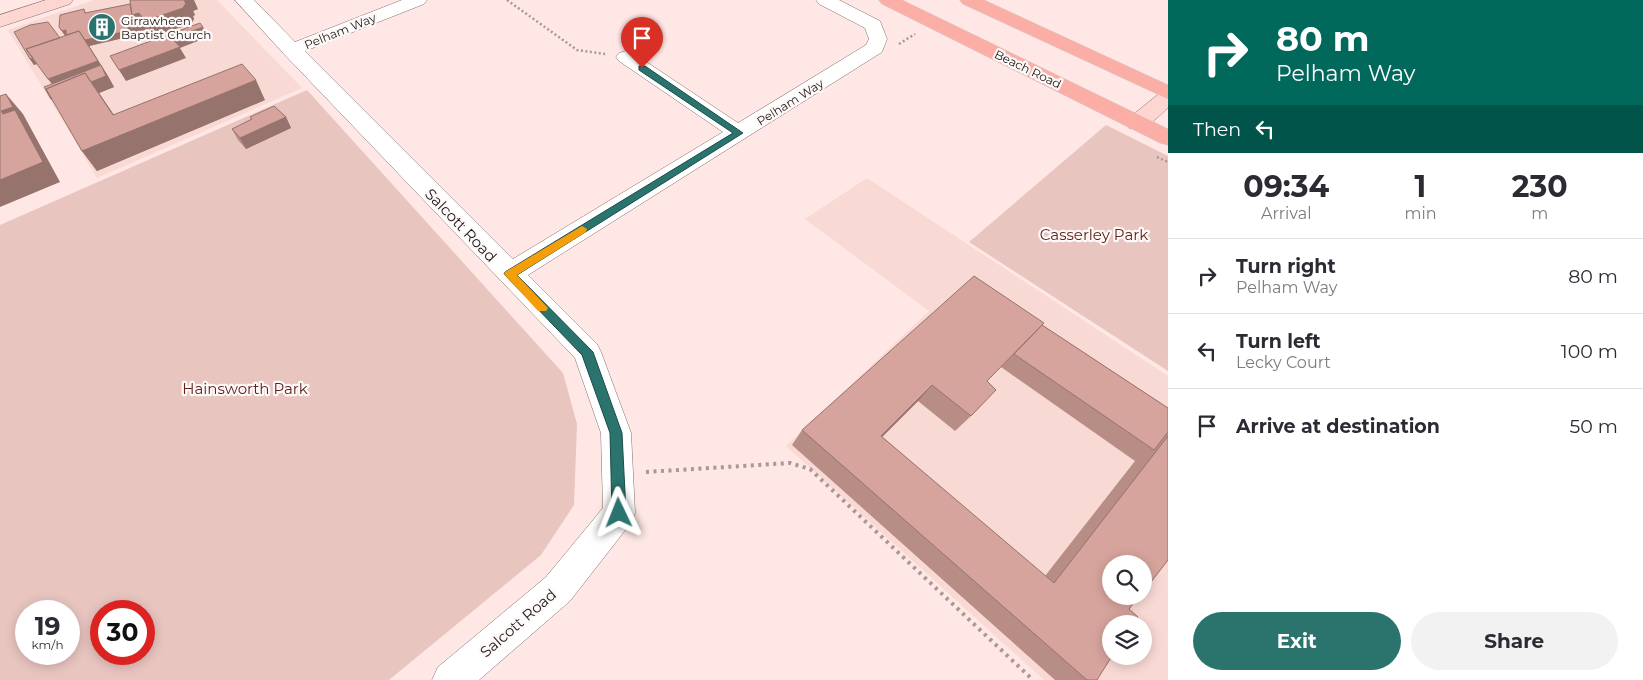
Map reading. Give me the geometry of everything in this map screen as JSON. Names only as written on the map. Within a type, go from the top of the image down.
[{"type":"main road","name":"Beach Road","points":[[888,0],[1167,137]]},
{"type":"main road","points":[[969,0],[1168,93]]},
{"type":"street","points":[[0,12],[38,0]]},
{"type":"street","points":[[0,21],[64,0]]},
{"type":"street","name":"Salcott Road","points":[[244,0],[587,352],[616,433],[619,513],[558,589],[451,680]]},
{"type":"street","name":"Pelham Way","points":[[291,50],[418,0]]},
{"type":"street","name":"Pelham Way","points":[[509,274],[875,48],[878,39],[872,25],[825,0]]},
{"type":"street","points":[[626,57],[739,133]]},
{"type":"street","points":[[1137,123],[1168,97]]},
{"type":"path","points":[[507,0],[577,50],[626,57]]},
{"type":"path","points":[[617,474],[790,463],[810,470],[1033,680]]},
{"type":"shaded area","points":[[94,0],[217,0],[302,88],[97,178],[8,30]]},
{"type":"shaded area","points":[[867,178],[1168,376],[1168,680],[1044,680],[786,446],[929,311],[805,219]]},
{"type":"green space","name":"Hainsworth Park","points":[[307,90],[563,373],[577,424],[574,505],[541,555],[389,680],[0,680],[0,225]]},
{"type":"green space","name":"Casserley Park","points":[[1106,125],[1168,156],[1168,371],[969,242]]},
{"type":"building","points":[[130,0],[187,0],[184,1],[186,3],[183,8],[145,21],[139,13],[132,15]]},
{"type":"building","name":"Girrawheen Baptist Church","points":[[130,4],[132,15],[138,25],[128,27],[128,31],[85,40],[79,31],[66,35],[66,30],[62,31],[59,27],[60,15],[84,9],[85,13]]},
{"type":"building","points":[[48,22],[60,38],[26,49],[33,58],[30,59],[14,32],[30,25]]},
{"type":"building","points":[[200,23],[203,27],[172,38],[180,47],[119,70],[110,56]]},
{"type":"building","points":[[79,31],[98,61],[48,79],[26,49]]},
{"type":"building","points":[[242,64],[256,80],[82,151],[46,89],[85,73],[113,115]]},
{"type":"building","points":[[101,65],[106,76],[91,82],[85,73],[46,89],[51,99],[44,87]]},
{"type":"building","points":[[6,94],[13,107],[1,111],[3,114],[15,110],[43,162],[0,180],[0,96]]},
{"type":"building","points":[[274,106],[286,117],[240,138],[232,129],[252,119],[250,117]]},
{"type":"building","points":[[974,276],[1044,323],[987,381],[996,390],[971,416],[932,385],[881,436],[1054,583],[1168,436],[1168,560],[1152,581],[1152,555],[1102,555],[1102,605],[1132,605],[1129,609],[1136,615],[1102,615],[1102,665],[1106,665],[1097,680],[1087,680],[802,430]]},
{"type":"building","points":[[1042,325],[1168,408],[1168,432],[1154,450],[1014,354]]},
{"type":"slow traffic","points":[[542,308],[509,274],[582,229]]},
{"type":"place","name":"Girrawheen Baptist Church","points":[[102,27]]},
{"type":"route","points":[[619,513],[616,433],[587,352],[509,274],[739,133],[642,68]]}]
